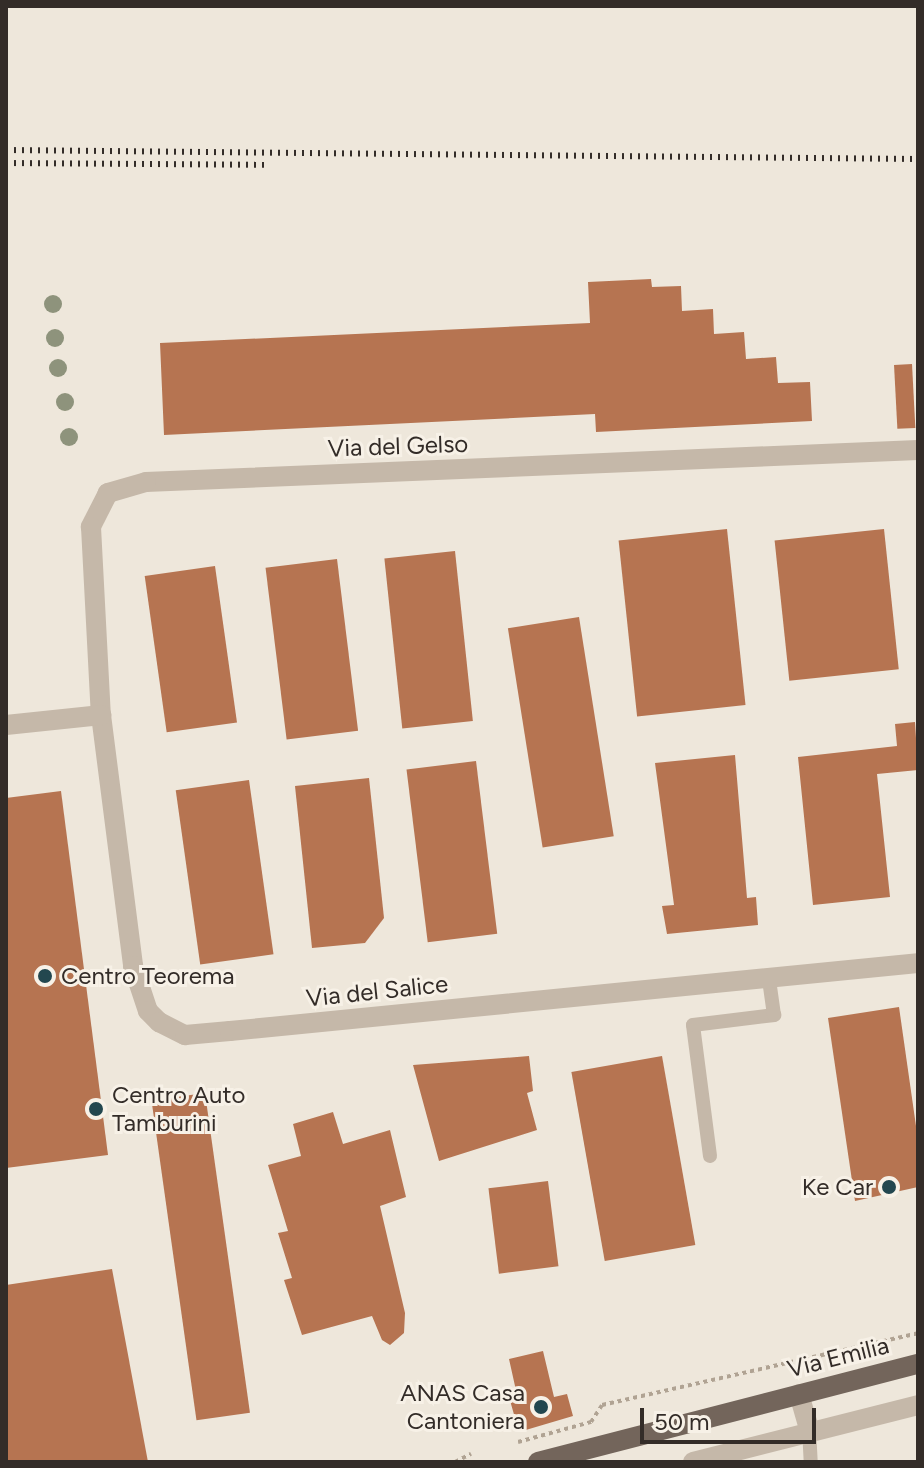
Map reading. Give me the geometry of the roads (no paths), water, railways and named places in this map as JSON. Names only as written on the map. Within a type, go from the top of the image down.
[{"type":"main road","name":"Via Emilia","points":[[538,1462],[918,1364]]},
{"type":"street","name":"Via del Gelso","points":[[101,715],[91,527],[108,493],[146,482],[918,450]]},
{"type":"street","points":[[6,725],[101,715]]},
{"type":"street","name":"Via del Salice","points":[[101,715],[138,988],[159,1022],[185,1035],[918,963]]},
{"type":"street","points":[[799,1394],[809,1429]]},
{"type":"street","points":[[693,1462],[809,1429],[918,1405]]},
{"type":"lane","points":[[710,1156],[693,1025],[775,1022],[769,978]]},
{"type":"lane","points":[[809,1429],[811,1462]]},
{"type":"railway","points":[[6,150],[918,159]]},
{"type":"railway","points":[[6,163],[270,165]]},
{"type":"place","name":"Centro Teorema","points":[[45,976]]},
{"type":"place","name":"Centro Auto Tamburini","points":[[96,1109]]},
{"type":"place","name":"Ke Car","points":[[889,1187]]},
{"type":"place","name":"ANAS Casa Cantoniera","points":[[541,1407]]}]
